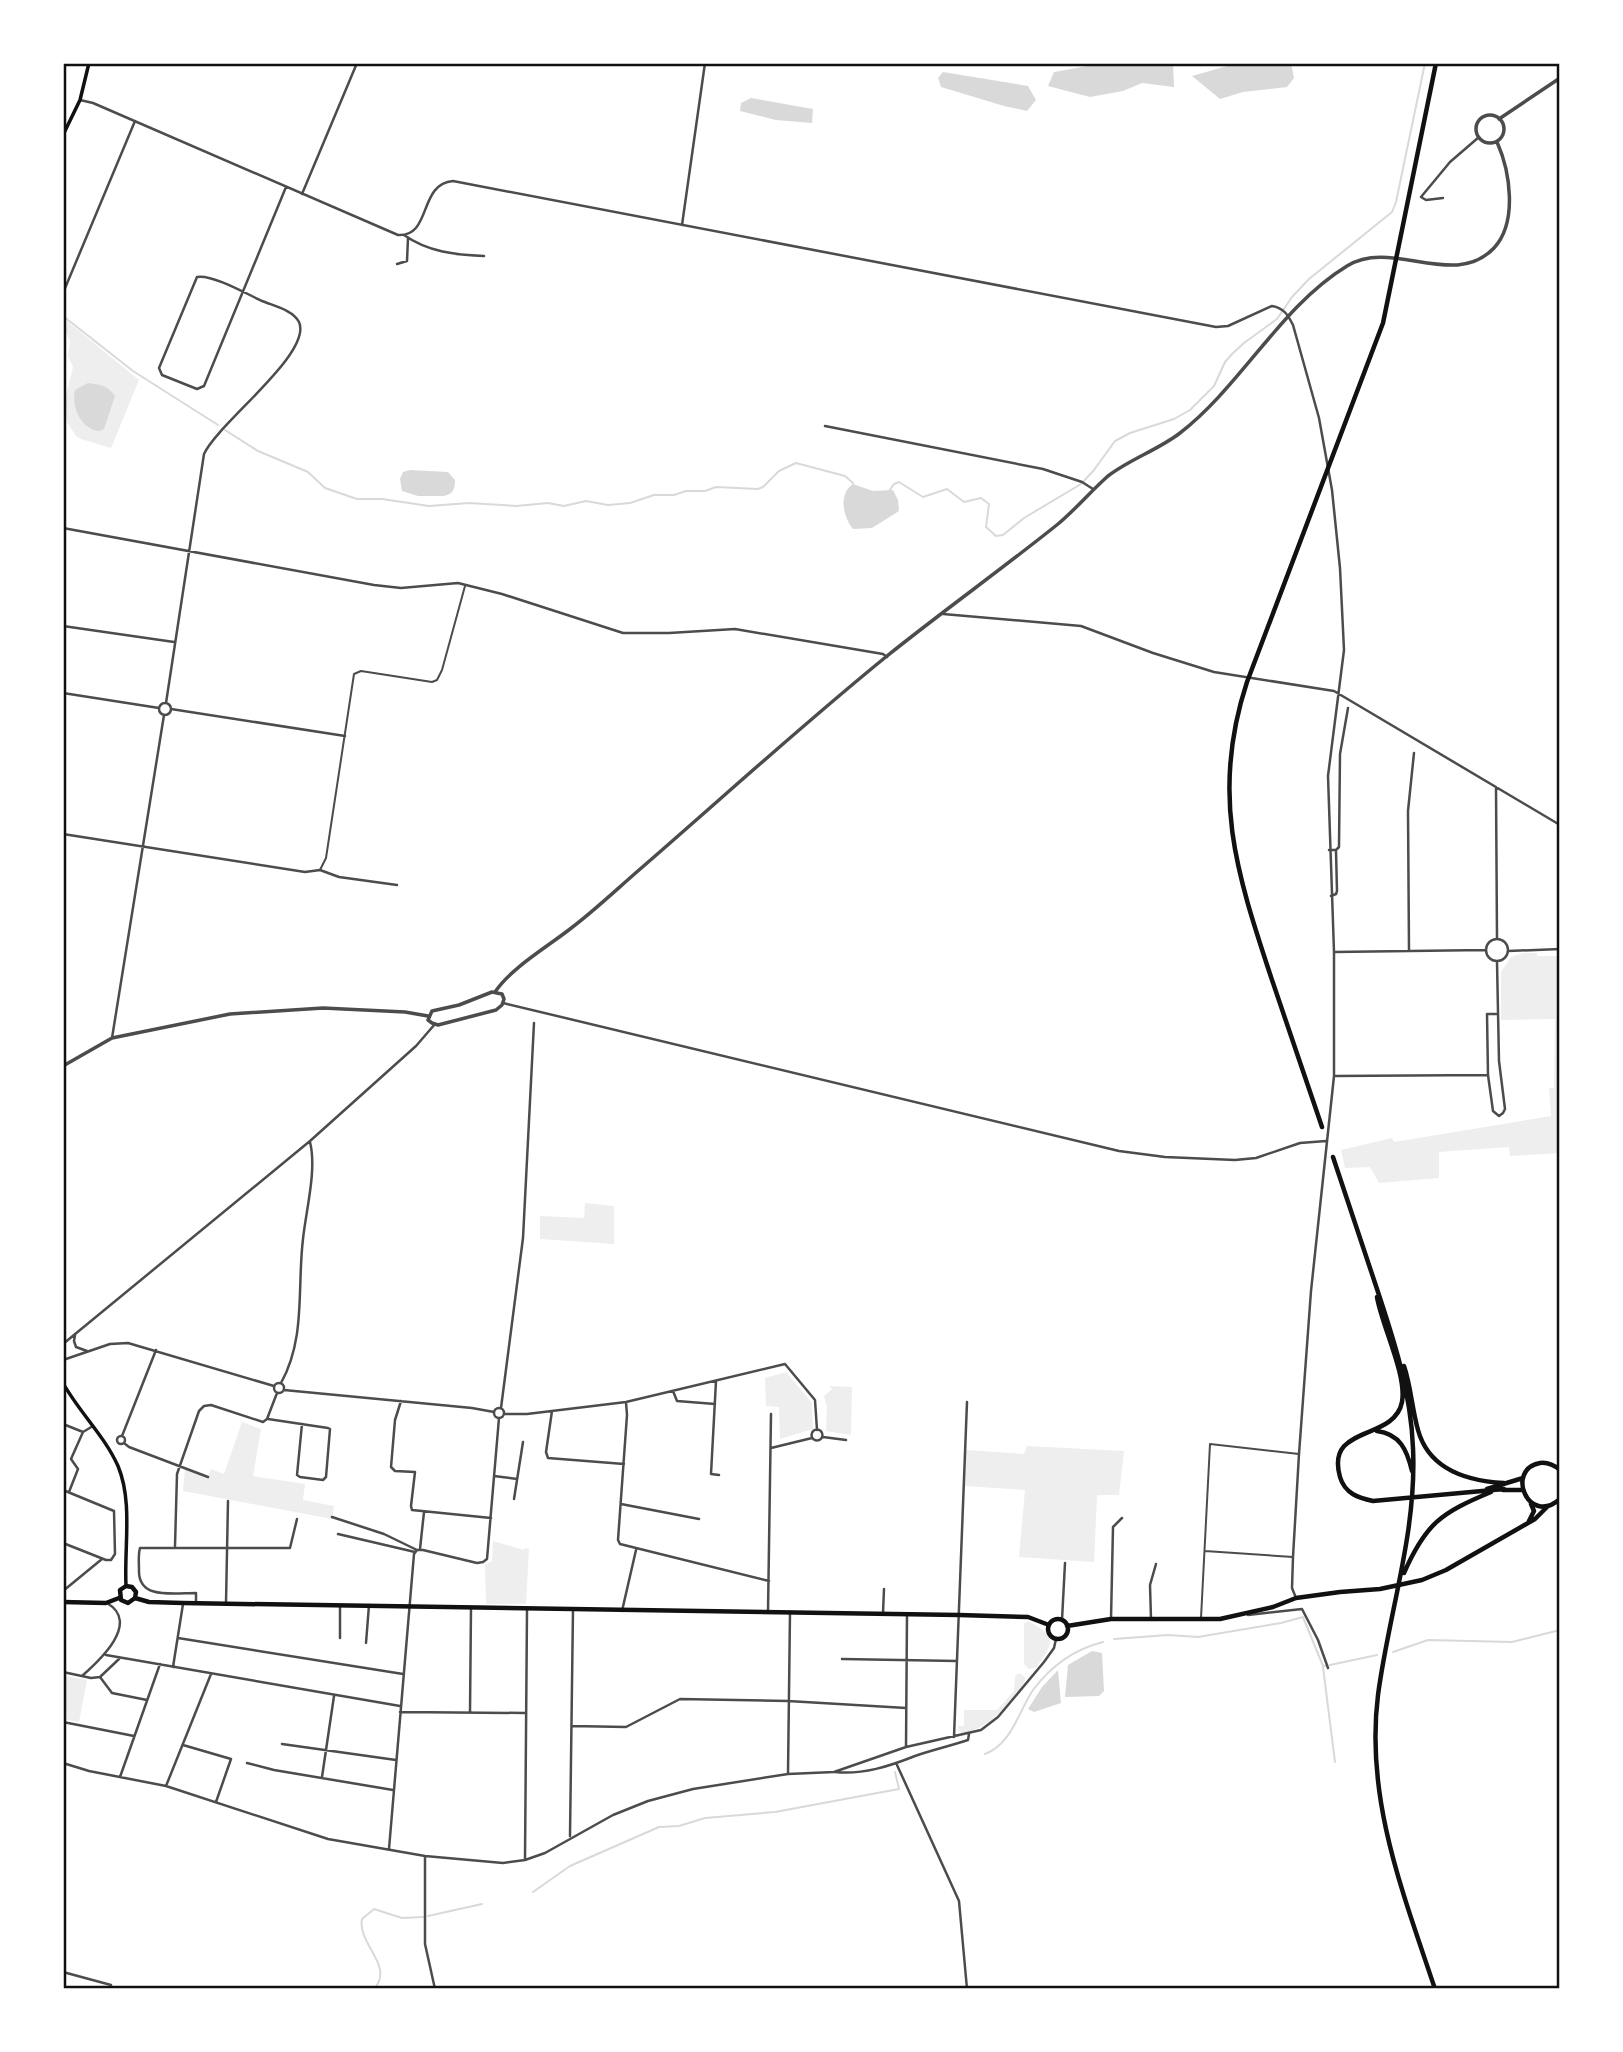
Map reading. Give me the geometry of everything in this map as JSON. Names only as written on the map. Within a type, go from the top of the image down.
[{"type":"main road","points":[[63,135],[80,100],[89,63]]},
{"type":"main road","points":[[1322,1127],[1240,881],[1230,813],[1233,746],[1247,682],[1383,323],[1436,63]]},
{"type":"main road","points":[[1332,1157],[1408,1380],[1418,1429],[1432,1455],[1449,1471],[1461,1476],[1523,1490]]},
{"type":"main road","points":[[1375,1282],[1379,1307],[1403,1395],[1400,1410],[1386,1426],[1354,1437],[1348,1443],[1338,1470],[1342,1483],[1358,1498],[1373,1501],[1474,1492],[1504,1486]]},
{"type":"main road","points":[[1398,1355],[1409,1406],[1414,1487],[1401,1580],[1378,1696],[1376,1772],[1390,1854],[1435,1989]]},
{"type":"main road","points":[[63,1360],[63,1368]]},
{"type":"main road","points":[[63,1383],[108,1448],[121,1475],[125,1493],[126,1586]]},
{"type":"main road","points":[[1373,1431],[1386,1432],[1403,1444],[1408,1454],[1414,1487]]},
{"type":"main road","points":[[1401,1580],[1417,1544],[1437,1520],[1470,1501],[1523,1478],[1530,1468],[1541,1463],[1553,1465],[1560,1470]]},
{"type":"main road","points":[[1523,1478],[1523,1490],[1534,1511],[1526,1524]]},
{"type":"main road","points":[[1068,1626],[1111,1619],[1220,1619],[1273,1607],[1296,1598],[1380,1590],[1422,1580],[1446,1570],[1535,1520],[1548,1506],[1560,1500]]},
{"type":"main road","points":[[1530,1502],[1548,1506]]},
{"type":"main road","points":[[119,1598],[120,1590],[126,1586]]},
{"type":"main road","points":[[126,1586],[134,1589],[135,1598]]},
{"type":"main road","points":[[119,1598],[128,1603],[135,1598]]},
{"type":"main road","points":[[63,1602],[106,1603],[119,1598]]},
{"type":"main road","points":[[135,1598],[149,1602],[226,1604],[1028,1617],[1049,1625]]},
{"type":"main road","points":[[1054,1620],[1062,1620],[1068,1626],[1066,1636],[1056,1639],[1049,1633],[1049,1625],[1054,1620]]},
{"type":"street","points":[[302,194],[357,63]]},
{"type":"street","points":[[682,225],[705,63]]},
{"type":"street","points":[[1499,119],[1560,78]]},
{"type":"street","points":[[80,100],[135,121],[417,244],[454,255],[484,256]]},
{"type":"street","points":[[1491,116],[1499,119],[1504,131],[1496,142],[1487,143],[1479,137],[1476,129],[1479,120],[1491,116]]},
{"type":"street","points":[[63,293],[135,121]]},
{"type":"street","points":[[1443,198],[1426,200],[1421,197],[1450,162],[1479,137]]},
{"type":"street","points":[[495,992],[503,996],[503,1003],[496,1010],[435,1024],[429,1022],[428,1016],[432,1011],[495,992],[508,978],[584,918],[887,657],[1062,521],[1110,474],[1179,434],[1244,368],[1288,315],[1348,265],[1367,259],[1385,258],[1434,264],[1462,264],[1484,257],[1499,241],[1506,227],[1509,205],[1503,160],[1496,142]]},
{"type":"street","points":[[406,237],[419,225],[438,186],[453,181],[1216,327],[1228,326],[1272,306],[1288,315],[1313,394],[1332,490],[1340,568],[1344,650],[1330,753],[1328,797],[1334,952],[1334,1076],[1311,1291],[1299,1454],[1292,1588],[1296,1598]]},
{"type":"street","points":[[63,693],[159,708],[166,703],[202,463],[207,447],[220,430],[283,367],[300,334],[299,322],[287,311],[242,292],[205,276],[197,277],[159,365],[160,373],[197,390],[202,388],[242,292],[286,187]]},
{"type":"street","points":[[397,264],[407,261],[406,237]]},
{"type":"street","points":[[825,426],[1042,469],[1084,483],[1094,490]]},
{"type":"street","points":[[63,528],[374,585],[401,588],[447,583],[465,585],[623,633],[655,634],[735,629],[883,654],[887,657]]},
{"type":"street","points":[[943,614],[1081,626],[1214,672],[1332,690],[1560,825]]},
{"type":"street","points":[[63,626],[174,642]]},
{"type":"street","points":[[166,703],[171,709],[345,736]]},
{"type":"street","points":[[159,708],[164,715]]},
{"type":"street","points":[[1331,896],[1338,891],[1336,850],[1339,843],[1340,754],[1348,708]]},
{"type":"street","points":[[164,715],[169,714],[171,709]]},
{"type":"street","points":[[113,1038],[164,715]]},
{"type":"street","points":[[1330,753],[1340,754]]},
{"type":"street","points":[[1409,951],[1408,816],[1414,753]]},
{"type":"street","points":[[1496,787],[1497,939]]},
{"type":"street","points":[[63,834],[305,872],[320,870],[339,877],[397,885]]},
{"type":"street","points":[[1329,850],[1336,850]]},
{"type":"street","points":[[1497,939],[1488,943],[1486,950],[1489,958],[1497,961],[1504,958],[1508,951]]},
{"type":"street","points":[[1497,939],[1505,943],[1508,951]]},
{"type":"street","points":[[1508,951],[1560,949]]},
{"type":"street","points":[[1334,952],[1486,950]]},
{"type":"street","points":[[1497,961],[1498,1014],[1499,1067],[1505,1109],[1501,1115],[1493,1111],[1488,1075],[1487,1014],[1498,1014]]},
{"type":"street","points":[[503,1003],[1119,1151],[1165,1157],[1235,1160],[1256,1158],[1300,1143],[1327,1141]]},
{"type":"street","points":[[63,1066],[113,1038],[215,1017],[330,1008],[428,1016]]},
{"type":"street","points":[[504,1414],[501,1408],[523,1238],[534,1023]]},
{"type":"street","points":[[63,1345],[310,1142],[416,1046],[435,1024]]},
{"type":"street","points":[[1334,1076],[1488,1075]]},
{"type":"street","points":[[284,1390],[282,1383],[298,1334],[303,1239],[310,1177],[310,1142]]},
{"type":"street","points":[[76,1332],[76,1347],[90,1350]]},
{"type":"street","points":[[63,1360],[123,1342],[274,1386],[282,1383]]},
{"type":"street","points":[[108,1448],[122,1436],[156,1350]]},
{"type":"street","points":[[499,1418],[504,1414],[626,1402],[785,1364],[815,1399],[817,1430],[823,1437]]},
{"type":"street","points":[[716,1381],[711,1474],[719,1475]]},
{"type":"street","points":[[267,1419],[277,1393],[274,1386]]},
{"type":"street","points":[[277,1393],[284,1390],[494,1412],[501,1408]]},
{"type":"street","points":[[673,1391],[677,1401],[715,1404]]},
{"type":"street","points":[[401,1401],[395,1420],[391,1467],[395,1471],[415,1472],[411,1506],[414,1512],[491,1518]]},
{"type":"street","points":[[626,1402],[628,1415],[619,1543],[636,1550],[769,1581]]},
{"type":"street","points":[[954,1737],[967,1402]]},
{"type":"street","points":[[175,1546],[177,1479],[204,1406],[211,1405],[260,1422],[267,1419],[302,1424],[328,1428],[331,1431],[326,1477],[323,1480],[300,1478],[297,1475],[302,1424]]},
{"type":"street","points":[[552,1411],[546,1452],[548,1458],[624,1464]]},
{"type":"street","points":[[338,1534],[477,1563],[483,1562],[489,1552],[499,1418],[494,1412]]},
{"type":"street","points":[[768,1612],[771,1414]]},
{"type":"street","points":[[63,1424],[83,1432]]},
{"type":"street","points":[[69,1492],[78,1469],[71,1459],[83,1432],[93,1426]]},
{"type":"street","points":[[812,1438],[812,1433],[817,1430]]},
{"type":"street","points":[[122,1436],[129,1447],[208,1477]]},
{"type":"street","points":[[771,1448],[812,1438],[817,1441],[823,1437],[846,1440]]},
{"type":"street","points":[[117,1442],[124,1443]]},
{"type":"street","points":[[514,1499],[523,1442]]},
{"type":"street","points":[[494,1476],[517,1479]]},
{"type":"street","points":[[63,1490],[114,1511],[115,1554],[111,1560],[102,1559],[63,1543]]},
{"type":"street","points":[[226,1604],[228,1501]]},
{"type":"street","points":[[621,1504],[699,1519]]},
{"type":"street","points":[[389,1849],[409,1606],[424,1512]]},
{"type":"street","points":[[332,1517],[384,1534],[418,1550]]},
{"type":"street","points":[[1111,1619],[1113,1527],[1122,1518]]},
{"type":"street","points":[[196,1603],[196,1593],[146,1590],[139,1580],[141,1548],[290,1548],[297,1519]]},
{"type":"street","points":[[622,1611],[636,1550]]},
{"type":"street","points":[[63,1591],[102,1559]]},
{"type":"street","points":[[1062,1620],[1065,1563]]},
{"type":"street","points":[[1151,1619],[1150,1585],[1156,1564]]},
{"type":"street","points":[[883,1614],[884,1589]]},
{"type":"street","points":[[82,1676],[106,1655],[117,1635],[118,1618],[113,1607],[106,1603]]},
{"type":"street","points":[[173,1667],[183,1603]]},
{"type":"street","points":[[340,1605],[340,1638]]},
{"type":"street","points":[[366,1643],[369,1605]]},
{"type":"street","points":[[470,1713],[471,1607]]},
{"type":"street","points":[[525,1860],[527,1607]]},
{"type":"street","points":[[570,1838],[573,1609]]},
{"type":"street","points":[[1234,1615],[1302,1609],[1311,1624],[1327,1666]]},
{"type":"street","points":[[788,1774],[790,1612]]},
{"type":"street","points":[[906,1747],[907,1614]]},
{"type":"street","points":[[178,1638],[403,1674]]},
{"type":"street","points":[[834,1772],[906,1747],[981,1730],[998,1717],[1053,1650],[1056,1639]]},
{"type":"street","points":[[106,1655],[400,1706]]},
{"type":"street","points":[[100,1677],[114,1661],[122,1658]]},
{"type":"street","points":[[842,1659],[957,1661]]},
{"type":"street","points":[[120,1777],[160,1664]]},
{"type":"street","points":[[63,1672],[100,1677],[112,1693],[147,1700]]},
{"type":"street","points":[[166,1786],[211,1674]]},
{"type":"street","points":[[322,1777],[334,1696]]},
{"type":"street","points":[[572,1726],[626,1727],[680,1699],[788,1701],[906,1708]]},
{"type":"street","points":[[400,1712],[525,1713]]},
{"type":"street","points":[[63,1722],[134,1736]]},
{"type":"street","points":[[63,1763],[166,1786],[328,1839],[425,1856],[503,1863],[525,1860],[545,1853],[613,1815],[648,1801],[693,1789],[788,1774],[851,1774],[897,1765],[968,1740],[969,1734]]},
{"type":"street","points":[[282,1744],[396,1760]]},
{"type":"street","points":[[183,1745],[231,1759],[216,1802]]},
{"type":"street","points":[[247,1763],[393,1790]]},
{"type":"street","points":[[897,1765],[959,1901],[967,1989]]},
{"type":"street","points":[[425,1856],[425,1944],[435,1989]]},
{"type":"street","points":[[63,1972],[111,1985],[111,1989]]},
{"type":"lane","points":[[320,870],[326,858],[355,674],[358,671],[432,682],[437,680],[465,585]]},
{"type":"lane","points":[[1201,1619],[1210,1444],[1299,1454]]},
{"type":"lane","points":[[1204,1551],[1293,1557]]},
{"type":"shaded area","points":[[1105,63],[1173,63],[1174,87],[1142,83],[1123,91],[1090,97],[1048,86],[1054,72]]},
{"type":"shaded area","points":[[1238,63],[1291,63],[1294,78],[1287,87],[1243,92],[1220,99],[1192,76]]},
{"type":"shaded area","points":[[943,72],[1028,86],[1036,100],[1027,111],[1004,106],[941,87],[938,78]]},
{"type":"shaded area","points":[[751,98],[813,109],[812,123],[776,120],[740,111],[741,103]]},
{"type":"shaded area","points":[[67,321],[139,380],[111,448],[81,439],[67,422],[65,400],[73,367],[68,356],[70,341],[66,332]]},
{"type":"shaded area","points":[[88,383],[103,386],[115,396],[104,429],[100,431],[88,427],[76,410],[75,390]]},
{"type":"shaded area","points":[[403,472],[448,472],[455,480],[454,488],[450,494],[444,496],[418,496],[402,491],[400,479]]},
{"type":"shaded area","points":[[853,484],[873,491],[893,490],[899,511],[872,528],[853,529],[847,518],[844,499],[848,488]]},
{"type":"shaded area","points":[[1523,953],[1560,956],[1560,1153],[1510,1156],[1509,1147],[1439,1152],[1439,1178],[1379,1183],[1370,1167],[1345,1168],[1341,1150],[1392,1138],[1394,1142],[1551,1116],[1549,1088],[1554,1088],[1555,1019],[1501,1020],[1501,972],[1511,957]]},
{"type":"shaded area","points":[[585,1203],[614,1206],[614,1244],[540,1239],[540,1216],[584,1218]]},
{"type":"shaded area","points":[[786,1372],[812,1403],[813,1429],[780,1439],[779,1407],[766,1406],[765,1378]]},
{"type":"shaded area","points":[[829,1386],[852,1387],[851,1435],[826,1431],[827,1407],[824,1396],[832,1389]]},
{"type":"shaded area","points":[[242,1422],[261,1429],[253,1476],[305,1484],[303,1500],[334,1506],[332,1519],[183,1491],[185,1469],[208,1478],[211,1469],[224,1474]]},
{"type":"shaded area","points":[[1027,1446],[1124,1451],[1119,1495],[1097,1495],[1094,1562],[1019,1557],[1025,1490],[965,1486],[966,1450],[1024,1454]]},
{"type":"shaded area","points":[[493,1541],[529,1549],[526,1604],[486,1604],[485,1565],[492,1561]]},
{"type":"shaded area","points":[[1028,1621],[1044,1631],[1050,1641],[1047,1652],[1036,1668],[1029,1669],[1024,1664],[1024,1624]]},
{"type":"shaded area","points":[[1092,1651],[1102,1653],[1104,1691],[1099,1696],[1065,1697],[1068,1665]]},
{"type":"shaded area","points":[[1058,1670],[1061,1703],[1034,1712],[1028,1709],[1042,1687]]},
{"type":"shaded area","points":[[1017,1674],[1025,1677],[1025,1682],[999,1714],[974,1730],[963,1734],[959,1731],[958,1726],[964,1726],[964,1710],[997,1710],[1014,1691]]},
{"type":"shaded area","points":[[66,1676],[87,1680],[79,1722],[63,1719]]},
{"type":"waterway","points":[[889,491],[899,482],[923,497],[947,489],[964,502],[981,498],[989,504],[986,527],[996,536],[1003,535],[1024,518],[1081,484],[1115,441],[1130,433],[1174,419],[1190,410],[1214,386],[1225,362],[1232,354],[1277,319],[1309,279],[1392,212],[1425,63]]},
{"type":"waterway","points":[[63,316],[133,371],[218,425]]},
{"type":"waterway","points":[[225,430],[258,451],[308,472],[325,488],[357,499],[382,499],[429,506],[469,503],[516,506],[548,503],[564,506],[586,501],[608,505],[630,503],[654,495],[674,495],[716,487],[758,489],[779,471],[796,463],[845,476],[853,483]]},
{"type":"waterway","points":[[1114,1639],[1168,1635],[1198,1637],[1303,1617],[1325,1666]]},
{"type":"waterway","points":[[1393,1652],[1428,1640],[1512,1642],[1560,1630]]},
{"type":"waterway","points":[[985,1754],[1002,1743],[1033,1690],[1048,1673],[1073,1654],[1103,1642]]},
{"type":"waterway","points":[[1330,1665],[1377,1655]]},
{"type":"waterway","points":[[1323,1667],[1335,1762]]},
{"type":"waterway","points":[[533,1892],[570,1866],[659,1827],[679,1826],[705,1818],[775,1812],[899,1789],[895,1772]]},
{"type":"waterway","points":[[428,1916],[482,1904]]},
{"type":"waterway","points":[[374,1989],[380,1972],[365,1937],[362,1919],[374,1909],[402,1918],[423,1917]]}]
